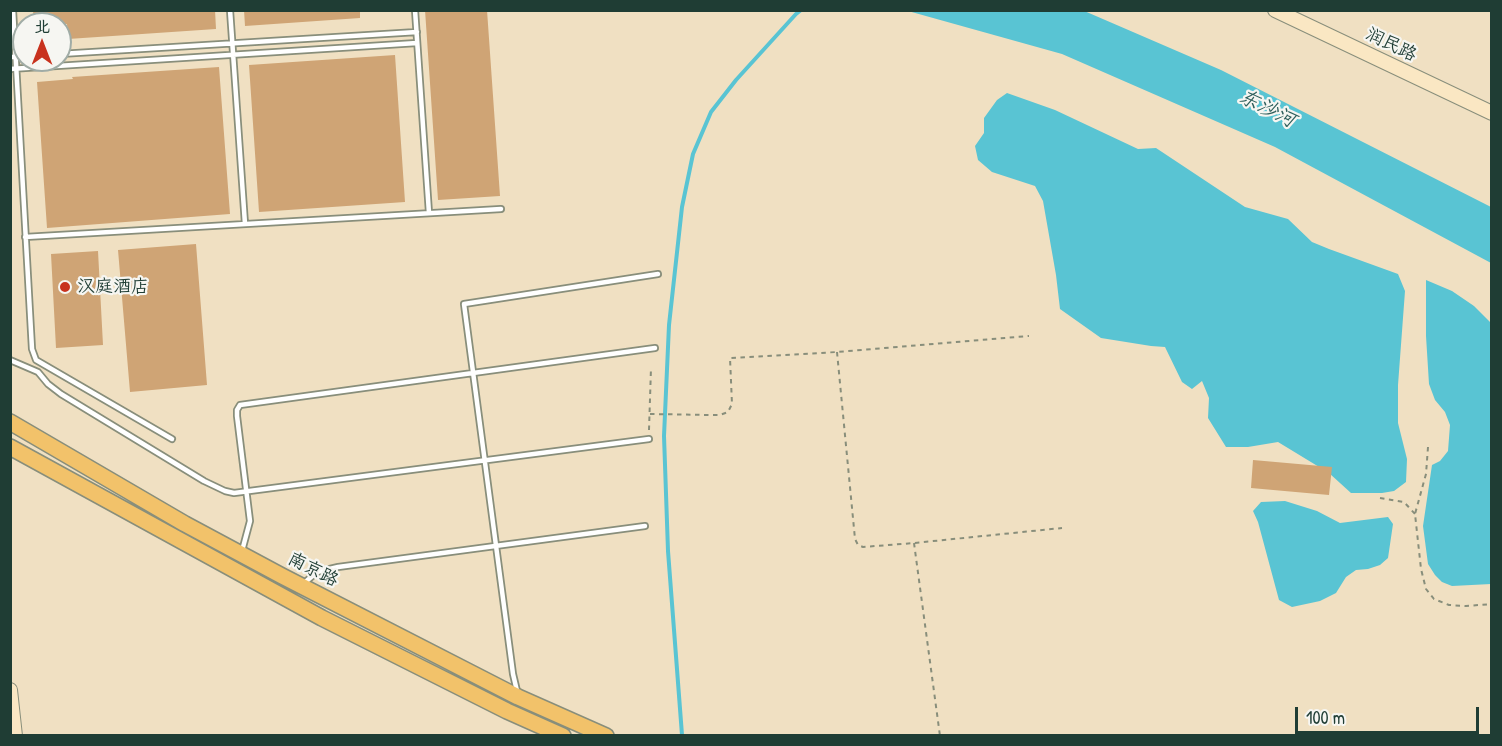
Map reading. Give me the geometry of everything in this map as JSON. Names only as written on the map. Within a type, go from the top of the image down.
[{"type":"main road","name":"南京路","points":[[10,422],[185,524],[301,586],[518,697],[606,735]]},
{"type":"main road","name":"南京路","points":[[10,447],[322,618],[507,711],[563,735]]},
{"type":"street","name":"润民路","points":[[1275,10],[1491,113]]},
{"type":"street","points":[[10,690],[15,735]]},
{"type":"lane","points":[[231,10],[245,224]]},
{"type":"lane","points":[[415,10],[429,213]]},
{"type":"lane","points":[[72,53],[417,32]]},
{"type":"lane","points":[[72,65],[417,43]]},
{"type":"lane","points":[[13,72],[32,350],[36,360],[172,439]]},
{"type":"lane","points":[[26,237],[501,209]]},
{"type":"lane","points":[[518,697],[513,674],[464,304],[658,274]]},
{"type":"lane","points":[[241,554],[250,521],[237,416],[240,405],[655,348]]},
{"type":"lane","points":[[10,360],[38,372],[61,394],[204,481],[234,493],[649,439]]},
{"type":"lane","points":[[301,586],[317,572],[338,567],[645,526]]},
{"type":"path","points":[[650,414],[711,416],[728,412],[732,404],[730,358],[837,352],[1029,336]]},
{"type":"path","points":[[837,352],[855,539],[858,545],[863,547],[914,543],[1062,528]]},
{"type":"path","points":[[649,439],[651,368]]},
{"type":"path","points":[[1428,447],[1426,474],[1415,514],[1421,569],[1426,589],[1434,599],[1449,605],[1466,606],[1491,603]]},
{"type":"path","points":[[1380,498],[1404,502],[1415,514]]},
{"type":"path","points":[[914,543],[940,735]]},
{"type":"water","name":"东沙河","points":[[1082,10],[1221,70],[1491,207],[1491,263],[1275,147],[1062,54],[908,11]]},
{"type":"water","points":[[1007,93],[1055,110],[1138,149],[1156,148],[1245,207],[1288,219],[1312,242],[1398,274],[1405,291],[1398,385],[1398,423],[1407,459],[1406,482],[1394,491],[1351,493],[1329,473],[1278,442],[1248,447],[1226,447],[1208,418],[1209,398],[1202,381],[1192,389],[1182,382],[1165,347],[1101,338],[1060,309],[1043,201],[1035,186],[992,172],[978,160],[975,146],[984,133],[984,118],[997,100]]},
{"type":"water","points":[[1426,280],[1452,291],[1474,306],[1491,323],[1491,584],[1452,586],[1442,582],[1428,564],[1423,526],[1432,465],[1440,461],[1448,451],[1450,425],[1445,412],[1435,400],[1429,384]]},
{"type":"water","points":[[1285,501],[1317,511],[1340,523],[1388,517],[1393,524],[1388,558],[1380,565],[1356,570],[1346,577],[1336,593],[1320,601],[1292,607],[1279,600],[1253,511],[1261,502]]},
{"type":"building","points":[[33,10],[215,10],[216,29],[72,39],[72,12],[33,12]]},
{"type":"building","points":[[244,10],[360,10],[360,18],[245,26]]},
{"type":"building","points":[[425,10],[487,10],[500,196],[438,200]]},
{"type":"building","points":[[395,55],[405,202],[259,212],[249,65]]},
{"type":"building","points":[[219,67],[230,214],[47,228],[37,82],[73,79],[72,77]]},
{"type":"building","points":[[196,244],[207,385],[130,392],[118,250]]},
{"type":"building","points":[[98,251],[103,345],[56,348],[51,254]]},
{"type":"building","points":[[1253,460],[1332,467],[1329,495],[1251,488]]},
{"type":"waterway","points":[[682,735],[668,551],[664,436],[669,325],[682,207],[693,154],[711,112],[736,80],[801,10]]},
{"type":"place","name":"汉庭酒店","points":[[65,287]]}]
